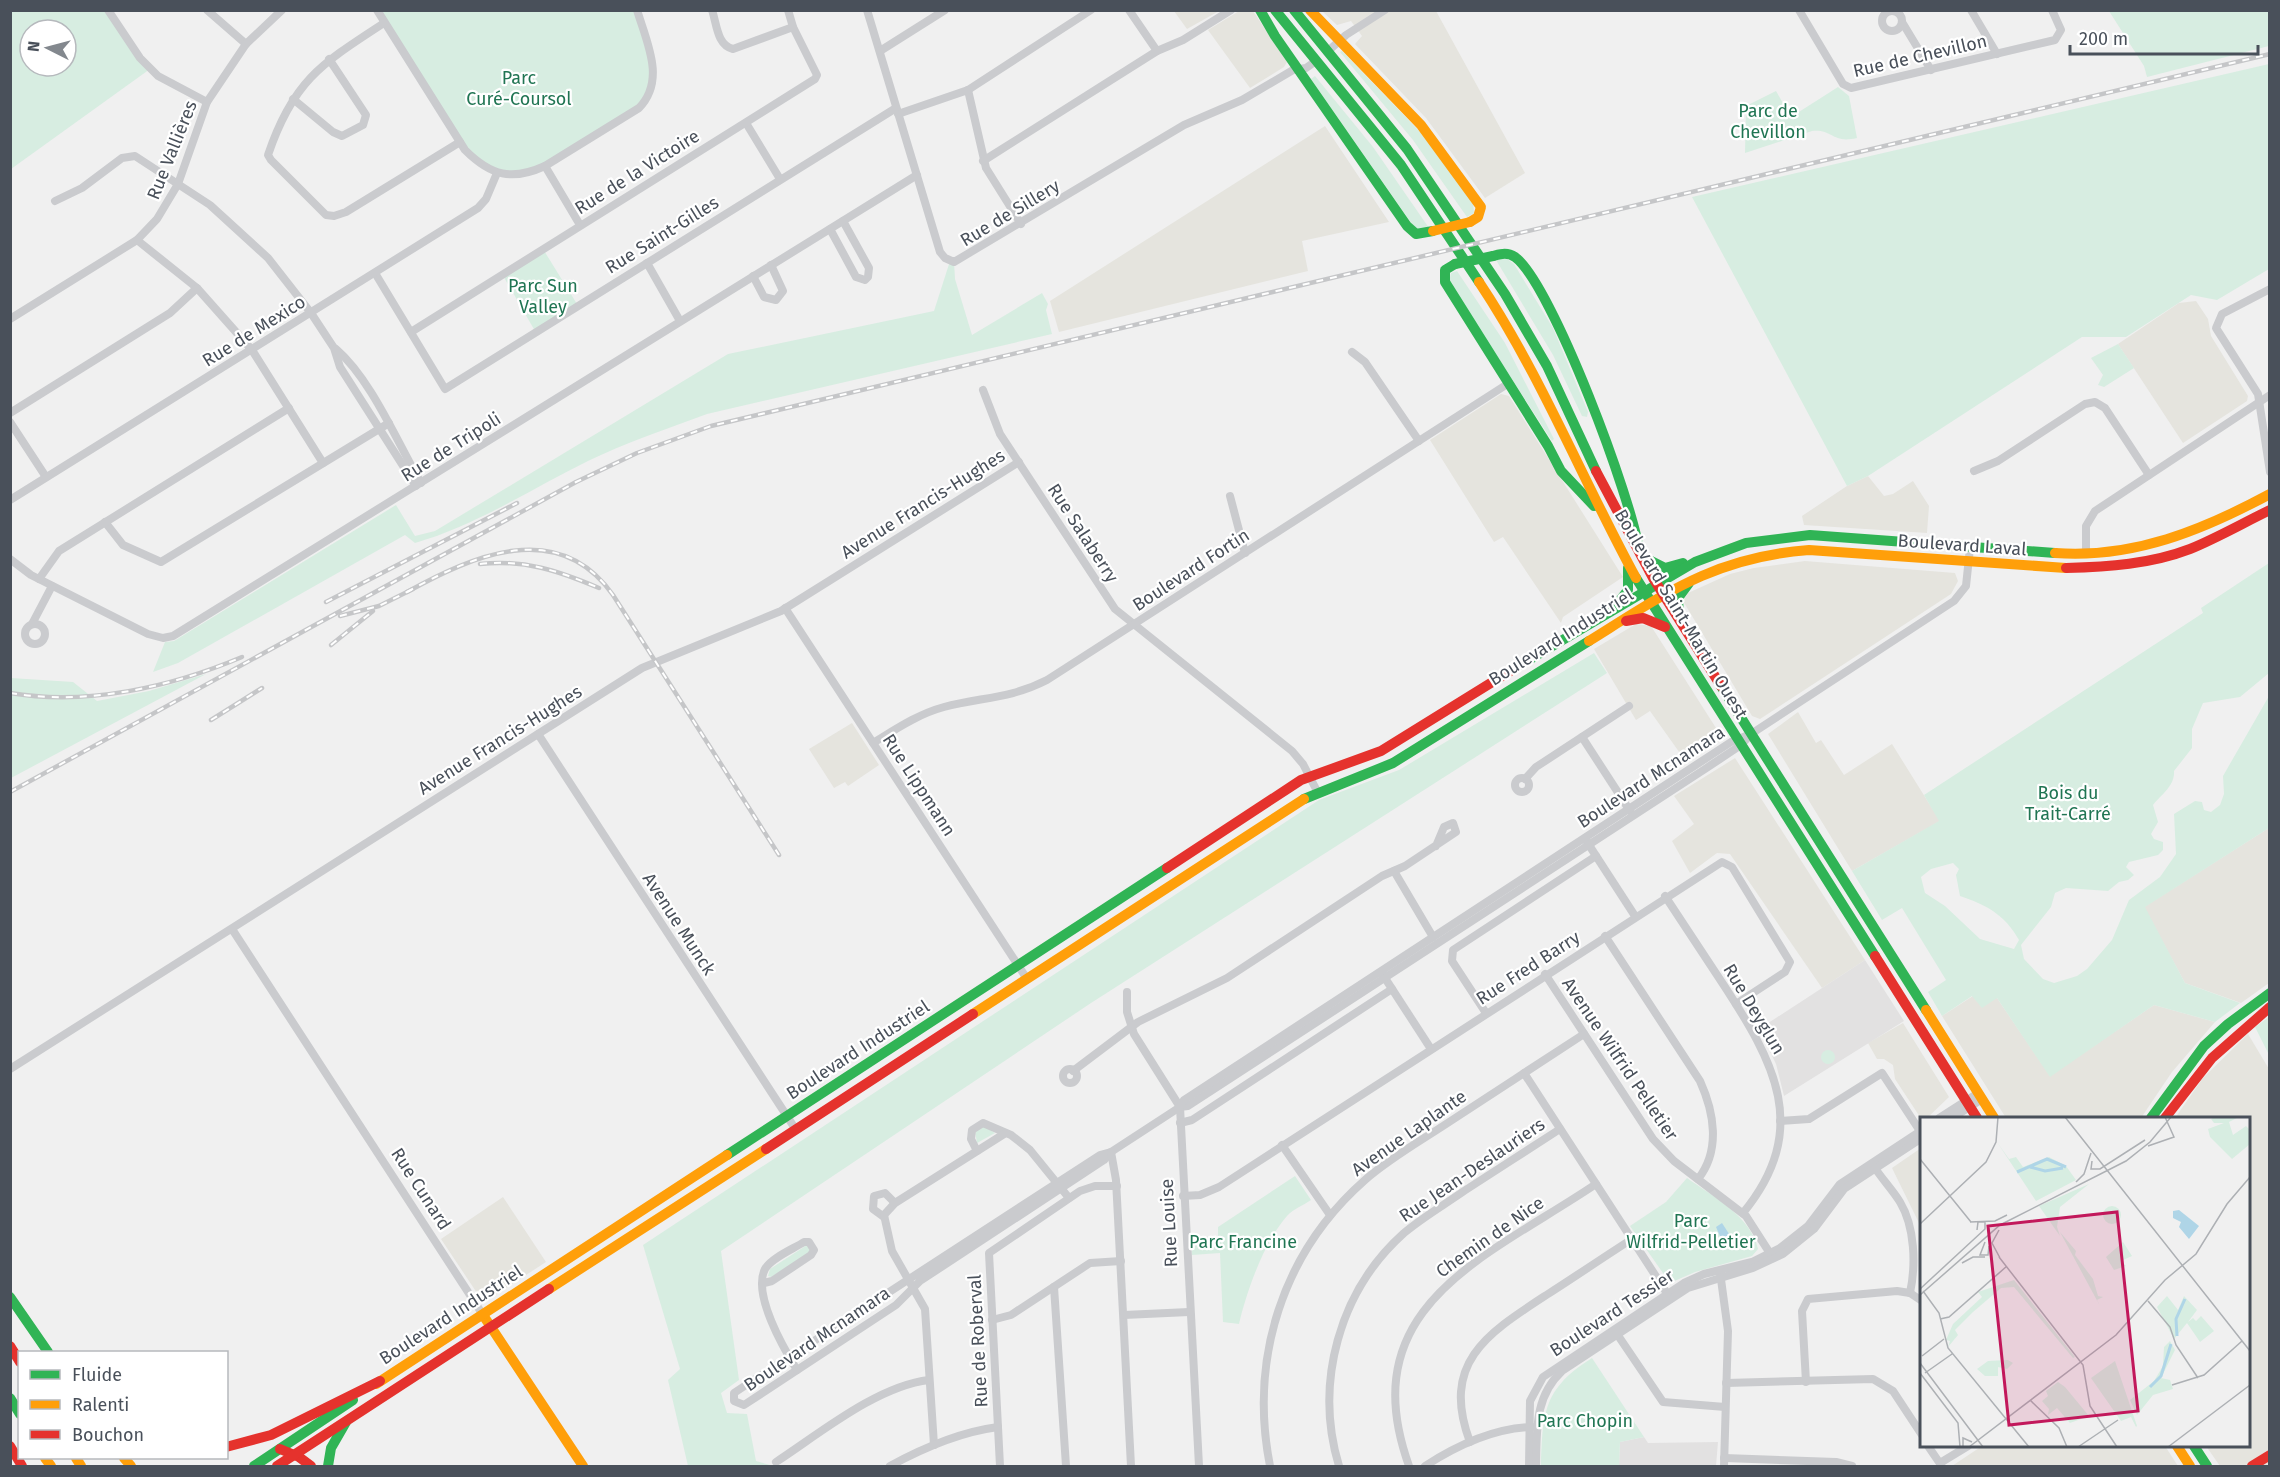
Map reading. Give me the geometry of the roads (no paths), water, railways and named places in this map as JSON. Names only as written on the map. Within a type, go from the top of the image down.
[{"type":"main road","points":[[1260,10],[1410,231],[1418,234],[1433,231],[1470,222],[1480,216],[1481,207],[1452,164],[1416,118],[1310,10]]},
{"type":"main road","name":"Boulevard Saint-Martin Ouest","points":[[1275,10],[1395,157],[1433,211],[1521,348],[1628,565],[1976,1117]]},
{"type":"main road","name":"Boulevard Saint-Martin Ouest","points":[[1294,10],[1401,141],[1432,184],[1523,323],[1577,427],[1614,509],[1663,595],[1993,1117]]},
{"type":"main road","points":[[1599,510],[1573,485],[1550,453],[1548,446],[1444,280],[1445,270],[1455,264],[1492,255],[1510,255],[1523,269],[1569,352],[1637,531],[1639,554],[1665,568],[1695,562]]},
{"type":"main road","points":[[1577,427],[1590,421],[1592,414]]},
{"type":"main road","points":[[1548,446],[1559,446],[1565,437]]},
{"type":"main road","name":"Boulevard Laval","points":[[1657,584],[1695,562],[1753,541],[1802,535],[2086,554],[2136,549],[2184,536],[2209,526],[2270,494]]},
{"type":"main road","name":"Boulevard Laval","points":[[1651,602],[1691,580],[1737,561],[1786,551],[1825,551],[2075,568],[2132,564],[2203,544],[2270,510]]},
{"type":"main road","points":[[1613,609],[1627,592],[1628,565]]},
{"type":"main road","points":[[1679,620],[1678,598],[1691,580]]},
{"type":"main road","name":"Boulevard Industriel","points":[[254,1467],[380,1381],[1309,776],[1381,752],[1491,682],[1657,584]]},
{"type":"main road","name":"Boulevard Industriel","points":[[277,1467],[1317,791],[1389,765],[1651,602]]},
{"type":"main road","points":[[1617,623],[1643,618],[1668,629]]},
{"type":"main road","name":"Boulevard Industriel","points":[[1490,701],[1497,687],[1491,682]]},
{"type":"main road","points":[[2152,1117],[2204,1046],[2232,1020],[2270,993]]},
{"type":"main road","points":[[2167,1117],[2211,1056],[2232,1035],[2270,1007]]},
{"type":"main road","points":[[12,1300],[47,1351]]},
{"type":"main road","points":[[12,1300],[56,1351]]},
{"type":"main road","name":"Rue Cunard","points":[[483,1315],[583,1467]]},
{"type":"main road","points":[[10,1346],[18,1359]]},
{"type":"main road","points":[[228,1446],[272,1435],[380,1381]]},
{"type":"main road","points":[[10,1398],[18,1411]]},
{"type":"main road","points":[[328,1467],[330,1452],[346,1422]]},
{"type":"main road","points":[[10,1446],[22,1467]]},
{"type":"main road","points":[[2178,1447],[2190,1467]]},
{"type":"main road","points":[[2195,1447],[2207,1467]]},
{"type":"main road","points":[[280,1449],[295,1455],[311,1467]]},
{"type":"main road","points":[[2252,1467],[2270,1455]]},
{"type":"street","points":[[108,10],[140,58],[158,76],[207,102]]},
{"type":"street","points":[[207,10],[246,44]]},
{"type":"street","name":"Rue Vallières","points":[[10,319],[137,240],[158,219],[178,184],[207,102],[246,44],[282,10]]},
{"type":"street","points":[[377,10],[460,142],[479,164],[497,173],[511,175],[530,173],[545,166],[639,108],[648,99],[654,78],[653,62],[637,10]]},
{"type":"street","points":[[712,10],[721,42],[733,49],[793,27]]},
{"type":"street","name":"Rue de la Victoire","points":[[411,332],[815,80],[818,75],[793,27],[788,10]]},
{"type":"street","name":"Rue de Sillery","points":[[867,10],[940,252],[950,261],[960,260],[1184,125],[1242,100],[1290,71],[1306,68],[1316,61]]},
{"type":"street","points":[[880,51],[945,10]]},
{"type":"street","name":"Rue Saint-Gilles","points":[[411,332],[445,389],[780,179],[897,111],[968,90],[1091,10]]},
{"type":"street","points":[[1129,10],[1157,51]]},
{"type":"street","points":[[983,161],[1157,51],[1183,40],[1231,10]]},
{"type":"street","points":[[1327,51],[1385,10]]},
{"type":"street","name":"Rue de Chevillon","points":[[1799,10],[1848,88],[1859,88],[2055,40],[2061,30],[2052,10]]},
{"type":"street","points":[[1971,10],[1997,54]]},
{"type":"street","points":[[1902,22],[1931,70]]},
{"type":"street","points":[[384,23],[328,59],[293,99],[277,129],[268,155],[326,215],[334,216],[346,212],[460,142]]},
{"type":"street","points":[[293,99],[333,132],[342,136],[363,125],[366,115],[328,59]]},
{"type":"street","points":[[968,90],[983,161],[1021,224]]},
{"type":"street","points":[[746,123],[780,179]]},
{"type":"street","points":[[55,201],[82,189],[122,158],[135,156],[210,205],[268,258],[311,313],[334,348],[340,367],[419,485]]},
{"type":"street","points":[[545,166],[580,225]]},
{"type":"street","name":"Rue de Mexico","points":[[10,500],[478,208],[486,199],[497,173]]},
{"type":"street","name":"Rue de Tripoli","points":[[52,586],[148,634],[163,638],[177,634],[917,175]]},
{"type":"street","points":[[830,229],[855,277],[865,280],[868,277],[869,268],[843,221]]},
{"type":"street","points":[[137,240],[197,288],[252,350],[323,464]]},
{"type":"street","points":[[647,263],[680,321]]},
{"type":"street","points":[[753,276],[764,297],[776,300],[783,291],[771,265]]},
{"type":"street","points":[[375,273],[411,332]]},
{"type":"street","points":[[10,413],[170,313],[197,288]]},
{"type":"street","points":[[2270,289],[2224,314],[2217,322],[2217,332],[2257,391],[2270,472]]},
{"type":"street","points":[[334,348],[350,361],[389,423],[419,485]]},
{"type":"street","points":[[1352,352],[1364,360],[1419,441]]},
{"type":"street","name":"Boulevard Fortin","points":[[873,743],[928,712],[951,705],[999,698],[1035,686],[1509,383]]},
{"type":"street","name":"Rue Salaberry","points":[[983,390],[997,427],[1112,605],[1292,751],[1303,764],[1317,791]]},
{"type":"street","points":[[2086,554],[2085,531],[2090,516],[2270,395]]},
{"type":"street","points":[[1974,471],[1998,461],[2085,404],[2094,402],[2105,408],[2149,475]]},
{"type":"street","points":[[39,579],[58,551],[289,408]]},
{"type":"street","points":[[10,423],[46,477]]},
{"type":"street","points":[[105,522],[123,545],[161,562],[389,423]]},
{"type":"street","name":"Avenue Francis-Hughes","points":[[10,1069],[649,664],[786,608],[1019,462]]},
{"type":"street","points":[[1230,496],[1245,553]]},
{"type":"street","name":"Boulevard Mcnamara","points":[[1060,1185],[736,1391],[734,1401],[744,1405],[892,1309],[920,1281],[1060,1185],[1100,1155],[1111,1152],[1180,1107],[1188,1106],[1382,974],[1957,599],[1966,586],[1970,548]]},
{"type":"street","points":[[10,559],[52,586],[32,624]]},
{"type":"street","name":"Rue Lippmann","points":[[786,608],[1027,979]]},
{"type":"street","points":[[1525,779],[1533,769],[1629,706]]},
{"type":"street","name":"Avenue Munck","points":[[538,734],[796,1130]]},
{"type":"street","points":[[1582,737],[1631,812]]},
{"type":"street","points":[[1586,841],[1635,916]]},
{"type":"street","name":"Boulevard Mcnamara","points":[[1382,974],[1433,937],[1586,841]]},
{"type":"street","points":[[1074,1071],[1132,1028],[1227,978],[1382,876],[1436,846]]},
{"type":"street","points":[[1486,1013],[1452,961],[1451,953],[1455,947],[1596,856]]},
{"type":"street","name":"Rue Fred Barry","points":[[1183,1196],[1200,1195],[1214,1190],[1719,862],[1726,862],[1732,867],[1790,962],[1785,972],[1736,1004]]},
{"type":"street","points":[[1394,871],[1433,937]]},
{"type":"street","name":"Rue Deyglun","points":[[1665,896],[1736,1004],[1770,1063],[1778,1092],[1780,1121],[1771,1165],[1743,1214]]},
{"type":"street","name":"Rue Cunard","points":[[232,929],[483,1315]]},
{"type":"street","points":[[1605,936],[1700,1081],[1707,1098],[1712,1121],[1712,1144],[1707,1164],[1698,1179]]},
{"type":"street","points":[[1382,974],[1431,1049]]},
{"type":"street","name":"Avenue Wilfrid Pelletier","points":[[1545,974],[1653,1138],[1669,1156],[1743,1214],[1772,1256]]},
{"type":"street","points":[[1180,1123],[1192,1120],[1392,989]]},
{"type":"street","points":[[1127,992],[1127,1012],[1132,1028],[1180,1107]]},
{"type":"street","name":"Avenue Laplante","points":[[1270,1467],[1262,1401],[1269,1339],[1288,1281],[1306,1248],[1330,1215],[1381,1167],[1584,1034]]},
{"type":"street","points":[[1524,1073],[1669,1296]]},
{"type":"street","points":[[1780,1121],[1809,1119],[1882,1073],[1920,1132]]},
{"type":"street","points":[[1943,1117],[1980,1096]]},
{"type":"street","points":[[1954,1117],[1968,1104]]},
{"type":"street","name":"Rue Louise","points":[[1180,1107],[1189,1312],[1199,1467]]},
{"type":"street","points":[[976,1151],[970,1135],[977,1125],[989,1124],[1030,1150],[1069,1198]]},
{"type":"street","name":"Rue Jean-Deslauriers","points":[[1339,1467],[1329,1416],[1332,1364],[1346,1315],[1367,1276],[1390,1247],[1418,1222],[1560,1129]]},
{"type":"street","points":[[934,1445],[925,1309],[892,1251],[884,1217],[886,1211],[895,1203],[1004,1134]]},
{"type":"street","name":"Boulevard Tessier","points":[[1536,1467],[1530,1401],[1536,1386],[1543,1377],[1669,1296],[1772,1256],[1805,1238],[1822,1220],[1842,1192],[1873,1166],[1920,1135]]},
{"type":"street","points":[[1282,1146],[1330,1215]]},
{"type":"street","points":[[1111,1152],[1115,1162],[1117,1186],[1131,1467]]},
{"type":"street","points":[[1873,1166],[1900,1202],[1908,1220],[1912,1240],[1910,1293]]},
{"type":"street","name":"Chemin de Nice","points":[[1409,1467],[1397,1425],[1396,1389],[1405,1346],[1424,1310],[1456,1275],[1596,1184]]},
{"type":"street","name":"Rue de Roberval","points":[[1000,1467],[990,1251],[1069,1198],[1092,1186],[1117,1186]]},
{"type":"street","points":[[884,1217],[873,1209],[871,1201],[874,1196],[885,1193],[895,1203]]},
{"type":"street","points":[[1470,1442],[1461,1412],[1461,1389],[1467,1367],[1481,1342],[1503,1323],[1632,1239]]},
{"type":"street","points":[[764,1282],[772,1281],[811,1256],[814,1252],[813,1245],[805,1242],[769,1265],[764,1273],[764,1282],[769,1316],[797,1370]]},
{"type":"street","points":[[992,1320],[1011,1315],[1093,1262],[1121,1261]]},
{"type":"street","points":[[1721,1274],[1728,1324],[1724,1467]]},
{"type":"street","points":[[1054,1287],[1066,1467]]},
{"type":"street","points":[[1806,1382],[1802,1314],[1806,1300],[1820,1296],[1897,1291],[1910,1293],[1920,1300]]},
{"type":"street","name":"Boulevard Tessier","points":[[1529,1467],[1533,1427],[1542,1399],[1553,1380],[1572,1363],[1669,1296]]},
{"type":"street","points":[[1124,1315],[1189,1312]]},
{"type":"street","points":[[1617,1334],[1663,1402],[1725,1407]]},
{"type":"street","points":[[1726,1383],[1806,1382],[1866,1378],[1880,1381],[1895,1394],[1920,1432]]},
{"type":"street","points":[[776,1462],[870,1402],[907,1385],[929,1380]]},
{"type":"street","points":[[890,1467],[934,1445],[970,1432],[998,1427]]},
{"type":"street","points":[[1425,1467],[1470,1442],[1533,1427]]},
{"type":"street","points":[[1929,1447],[1941,1465],[1967,1447]]},
{"type":"street","points":[[1724,1458],[1836,1462],[1852,1467]]},
{"type":"water","points":[[1722,1223],[1733,1240],[1724,1245],[1716,1227]]},
{"type":"railway","points":[[10,792],[576,482],[637,453],[711,426],[2270,54]]},
{"type":"railway","points":[[326,602],[517,503]]},
{"type":"railway","points":[[407,592],[459,566],[514,551],[541,550],[567,557],[591,571],[613,595],[779,855]]},
{"type":"railway","points":[[480,564],[512,563],[541,568],[570,576],[599,588]]},
{"type":"railway","points":[[340,616],[379,606],[413,589]]},
{"type":"railway","points":[[331,645],[373,611]]},
{"type":"railway","points":[[10,693],[69,697],[129,691],[187,677],[242,657]]},
{"type":"railway","points":[[211,720],[262,688]]},
{"type":"park label","name":"Parc Curé-Coursol","points":[[519,88]]},
{"type":"park label","name":"Parc de Chevillon","points":[[1768,121]]},
{"type":"park label","name":"Parc Sun Valley","points":[[543,296]]},
{"type":"park label","name":"Bois du Trait-Carré","points":[[2068,803]]},
{"type":"park label","name":"Parc Wilfrid-Pelletier","points":[[1691,1231]]},
{"type":"park label","name":"Parc Francine","points":[[1243,1242]]},
{"type":"park label","name":"Parc Chopin","points":[[1585,1421]]}]
